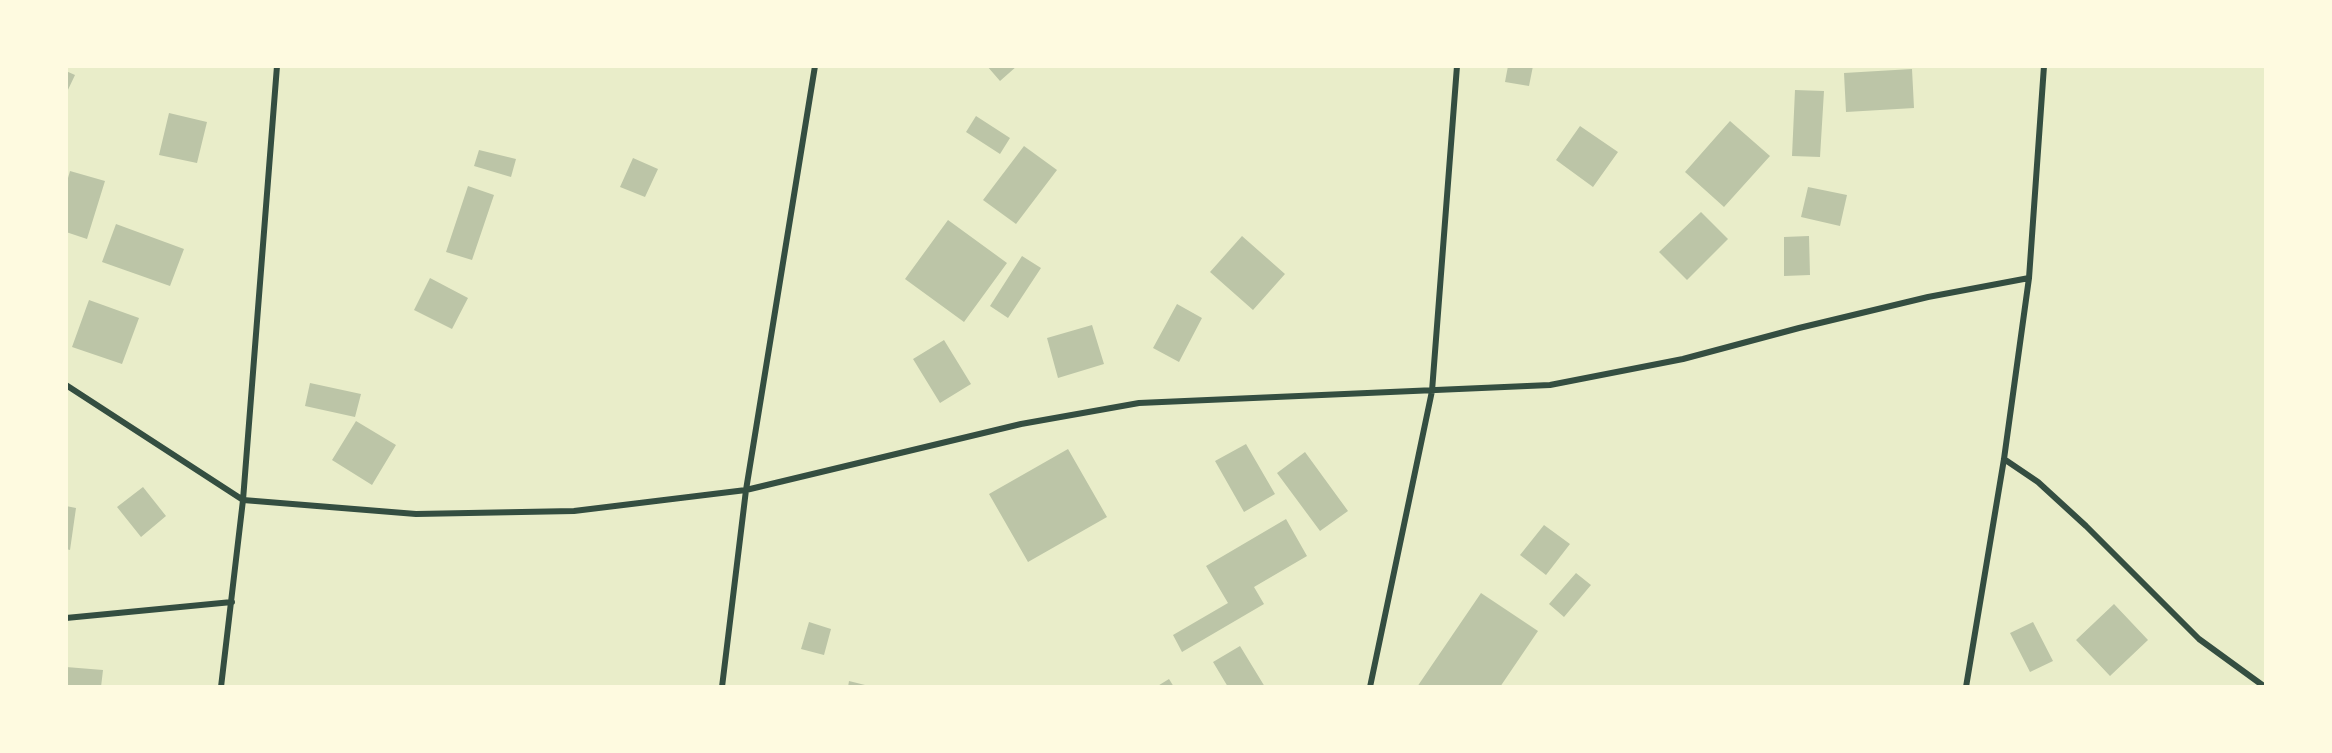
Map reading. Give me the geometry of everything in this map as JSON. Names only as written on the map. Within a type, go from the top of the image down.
[{"type":"street","points":[[221,687],[243,500],[277,66]]},
{"type":"street","points":[[722,687],[746,490],[814,66]]},
{"type":"street","points":[[1370,687],[1432,391],[1457,66]]},
{"type":"street","points":[[1966,687],[2004,459],[2029,278],[2044,66]]},
{"type":"street","points":[[66,385],[243,500],[416,514],[574,511],[746,490],[1021,424],[1139,403],[1550,385],[1683,360],[1799,328],[1928,297],[2029,278]]},
{"type":"street","points":[[2004,459],[2038,482],[2062,504],[2199,639],[2265,687]]},
{"type":"street","points":[[66,618],[232,602]]},
{"type":"building","points":[[987,66],[1017,66],[1000,81]]},
{"type":"building","points":[[1508,66],[1533,66],[1529,86],[1505,82]]},
{"type":"building","points":[[1912,69],[1914,108],[1846,112],[1844,73]]},
{"type":"building","points":[[66,71],[75,75],[66,94]]},
{"type":"building","points":[[1795,90],[1824,91],[1820,157],[1792,156]]},
{"type":"building","points":[[169,113],[207,122],[197,163],[159,155]]},
{"type":"building","points":[[976,116],[1010,138],[1000,154],[966,132]]},
{"type":"building","points":[[1730,121],[1770,156],[1724,207],[1685,172]]},
{"type":"building","points":[[1580,126],[1618,152],[1593,187],[1556,160]]},
{"type":"building","points":[[1024,146],[1057,170],[1016,224],[983,200]]},
{"type":"building","points":[[479,150],[516,159],[511,177],[474,166]]},
{"type":"building","points":[[633,158],[658,169],[645,197],[620,187]]},
{"type":"building","points":[[70,171],[105,181],[87,239],[66,232],[66,185]]},
{"type":"building","points":[[468,186],[494,195],[472,260],[446,252]]},
{"type":"building","points":[[1808,187],[1847,195],[1840,226],[1801,217]]},
{"type":"building","points":[[1701,212],[1728,239],[1687,280],[1659,252]]},
{"type":"building","points":[[948,220],[1007,263],[964,322],[905,279]]},
{"type":"building","points":[[116,224],[184,249],[170,286],[102,262]]},
{"type":"building","points":[[1242,236],[1285,274],[1253,310],[1210,272]]},
{"type":"building","points":[[1809,236],[1810,275],[1784,276],[1784,237]]},
{"type":"building","points":[[1022,256],[1041,268],[1008,318],[990,306]]},
{"type":"building","points":[[430,278],[468,298],[452,329],[414,310]]},
{"type":"building","points":[[89,300],[139,318],[122,364],[72,347]]},
{"type":"building","points":[[1177,304],[1202,318],[1179,362],[1153,348]]},
{"type":"building","points":[[1092,325],[1104,364],[1058,378],[1047,338]]},
{"type":"building","points":[[944,340],[971,384],[940,403],[913,359]]},
{"type":"building","points":[[310,383],[361,394],[355,417],[305,406]]},
{"type":"building","points":[[356,421],[396,445],[372,485],[332,460]]},
{"type":"building","points":[[1246,444],[1275,494],[1244,512],[1215,461]]},
{"type":"building","points":[[1068,449],[1107,517],[1028,562],[989,494]]},
{"type":"building","points":[[1305,452],[1348,511],[1320,531],[1277,473]]},
{"type":"building","points":[[143,487],[166,516],[141,537],[117,507]]},
{"type":"building","points":[[66,506],[76,508],[70,550],[66,549]]},
{"type":"building","points":[[1286,519],[1307,556],[1254,587],[1264,604],[1182,652],[1173,635],[1228,603],[1206,566]]},
{"type":"building","points":[[1544,525],[1570,544],[1546,575],[1520,555]]},
{"type":"building","points":[[1576,573],[1591,585],[1564,617],[1549,604]]},
{"type":"building","points":[[1481,593],[1538,631],[1500,687],[1417,687]]},
{"type":"building","points":[[2114,604],[2148,640],[2110,676],[2076,640]]},
{"type":"building","points":[[809,622],[831,629],[824,655],[801,649]]},
{"type":"building","points":[[2033,622],[2053,661],[2030,672],[2010,633]]},
{"type":"building","points":[[1240,646],[1265,687],[1228,687],[1213,662]]},
{"type":"building","points":[[66,667],[103,670],[101,687],[66,687]]},
{"type":"building","points":[[1169,679],[1174,687],[1156,687]]},
{"type":"building","points":[[849,681],[869,686],[869,687],[848,687]]}]
